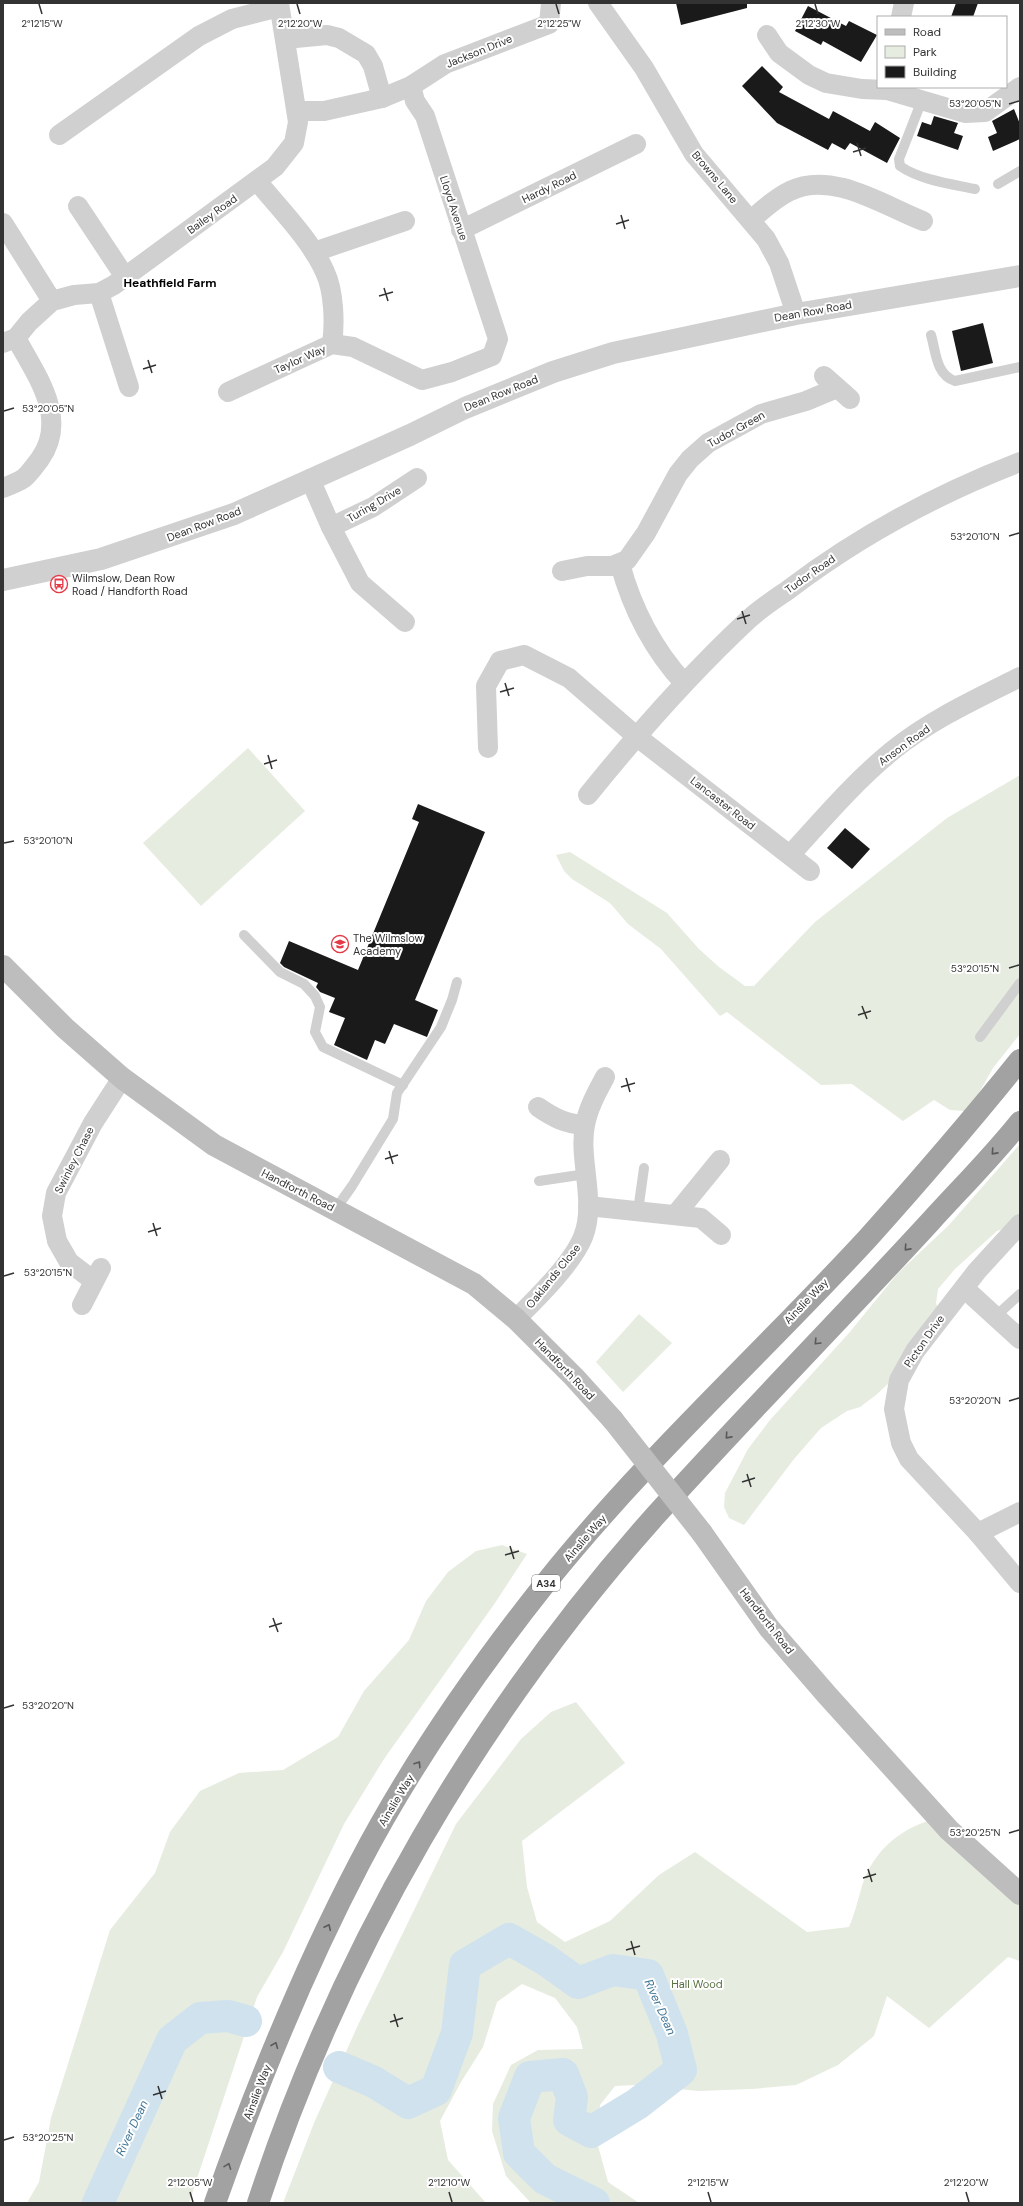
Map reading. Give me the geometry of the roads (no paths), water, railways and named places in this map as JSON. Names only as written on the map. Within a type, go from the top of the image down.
[{"type":"highway","name":"Ainslie Way","points":[[215,2203],[284,2022],[360,1861],[410,1776],[457,1704],[548,1580],[625,1492],[866,1239],[977,1114],[1020,1060]]},
{"type":"highway","points":[[258,2203],[274,2153],[362,1948],[398,1880],[446,1798],[491,1727],[539,1659],[652,1519],[734,1429],[889,1267],[1020,1122]]},
{"type":"main road","name":"Handforth Road","points":[[3,966],[66,1028],[122,1078],[214,1145],[474,1284],[516,1319],[574,1377],[613,1420],[702,1533],[769,1628],[832,1701],[949,1830],[1020,1894]]},
{"type":"street","name":"Jackson Drive","points":[[297,111],[324,111],[382,98],[411,86],[445,64],[549,24],[551,3]]},
{"type":"street","name":"Browns Lane","points":[[598,3],[644,68],[694,154],[751,220],[766,240],[779,263],[796,314]]},
{"type":"street","points":[[901,16],[904,3]]},
{"type":"street","points":[[59,135],[199,36],[232,19],[279,5]]},
{"type":"street","name":"Bailey Road","points":[[10,340],[52,301],[74,295],[99,293],[125,278],[275,167],[294,144],[298,122],[297,111],[279,5]]},
{"type":"street","points":[[285,39],[327,34],[339,38],[366,54],[373,66],[382,98]]},
{"type":"street","points":[[767,35],[778,53],[809,75],[826,83],[862,89],[887,88],[922,100],[975,113],[985,112],[1018,92]]},
{"type":"street","name":"Lloyd Avenue","points":[[332,344],[343,344],[353,347],[422,380],[452,372],[492,356],[498,339],[461,230],[425,116],[415,102],[411,86]]},
{"type":"street","name":"Hardy Road","points":[[461,230],[636,144]]},
{"type":"street","name":"Taylor Way","points":[[228,392],[332,344],[334,326],[326,273],[314,252],[257,181]]},
{"type":"street","points":[[751,220],[778,198],[792,190],[810,184],[844,187],[923,221]]},
{"type":"street","points":[[78,206],[125,278]]},
{"type":"street","points":[[314,252],[405,221]]},
{"type":"street","points":[[3,223],[52,301]]},
{"type":"street","name":"Dean Row Road","points":[[3,580],[101,559],[151,544],[234,514],[410,435],[465,408],[553,372],[613,353],[796,314],[1020,276]]},
{"type":"street","points":[[99,293],[129,387]]},
{"type":"street","points":[[3,488],[25,479],[42,455],[52,434],[50,407],[10,340]]},
{"type":"street","name":"Tudor Green","points":[[620,564],[627,560],[634,552],[678,474],[690,459],[708,443],[761,414],[806,401],[837,388]]},
{"type":"street","name":"Tudor Road","points":[[588,795],[636,736],[684,683],[750,618],[816,568],[876,531],[940,495],[1020,462]]},
{"type":"street","name":"Turing Drive","points":[[331,527],[373,507],[417,478]]},
{"type":"street","points":[[310,479],[331,527],[360,583],[405,622]]},
{"type":"street","points":[[562,571],[587,566],[612,566],[620,564],[627,588],[640,618],[664,659],[684,683]]},
{"type":"street","points":[[488,748],[486,686],[500,661],[524,655],[569,678],[636,736]]},
{"type":"street","name":"Anson Road","points":[[790,855],[847,792],[892,751],[957,708],[1020,677]]},
{"type":"street","name":"Lancaster Road","points":[[636,736],[810,871]]},
{"type":"street","name":"Oaklands Close","points":[[516,1319],[574,1253],[584,1236],[588,1206],[584,1125],[590,1106],[605,1077]]},
{"type":"street","name":"Swinley Chase","points":[[82,1305],[98,1275],[69,1262],[57,1241],[52,1216],[56,1193],[93,1123],[122,1078]]},
{"type":"street","points":[[538,1107],[554,1118],[568,1124],[584,1125]]},
{"type":"street","points":[[676,1214],[720,1160]]},
{"type":"street","points":[[588,1206],[654,1214],[676,1214],[701,1218],[721,1235]]},
{"type":"street","name":"Picton Drive","points":[[1020,1224],[964,1288],[925,1336],[906,1364],[899,1380],[894,1409],[901,1443],[910,1459],[978,1533],[1020,1583]]},
{"type":"street","points":[[964,1288],[1020,1339]]},
{"type":"street","points":[[978,1533],[1020,1512]]},
{"type":"lane","points":[[922,100],[899,159],[900,166],[906,171],[975,189]]},
{"type":"lane","points":[[998,184],[1020,172]]},
{"type":"lane","points":[[931,335],[941,372],[948,378],[955,381],[1020,367]]},
{"type":"lane","points":[[244,935],[280,972],[304,984],[316,996],[320,1007],[315,1032],[323,1047],[403,1085]]},
{"type":"lane","points":[[336,1210],[393,1119],[397,1093],[441,1028],[456,982]]},
{"type":"lane","points":[[980,1037],[1020,984]]},
{"type":"lane","points":[[638,1211],[644,1168]]},
{"type":"lane","points":[[539,1181],[586,1174]]},
{"type":"lane","points":[[996,1316],[1020,1294]]},
{"type":"waterway","name":"River Dean","points":[[339,2067],[374,2082],[408,2103],[436,2090],[457,2033],[465,1965],[509,1939],[546,1960],[578,1983],[613,1970],[648,1975],[672,2034],[681,2070],[637,2104],[591,2132],[569,2120],[572,2097],[563,2074],[530,2077],[514,2118],[519,2153],[545,2179],[594,2203]]},
{"type":"waterway","name":"River Dean","points":[[98,2203],[172,2040],[200,2018],[228,2016],[246,2021]]},
{"type":"place","name":"Wilmslow, Dean Row Road / Handforth Road","points":[[59,584]]},
{"type":"place","name":"The Wilmslow Academy","points":[[340,944]]},
{"type":"district","name":"Heathfield Farm","points":[[170,283]]},
{"type":"park label","name":"Hall Wood","points":[[697,1984]]}]
